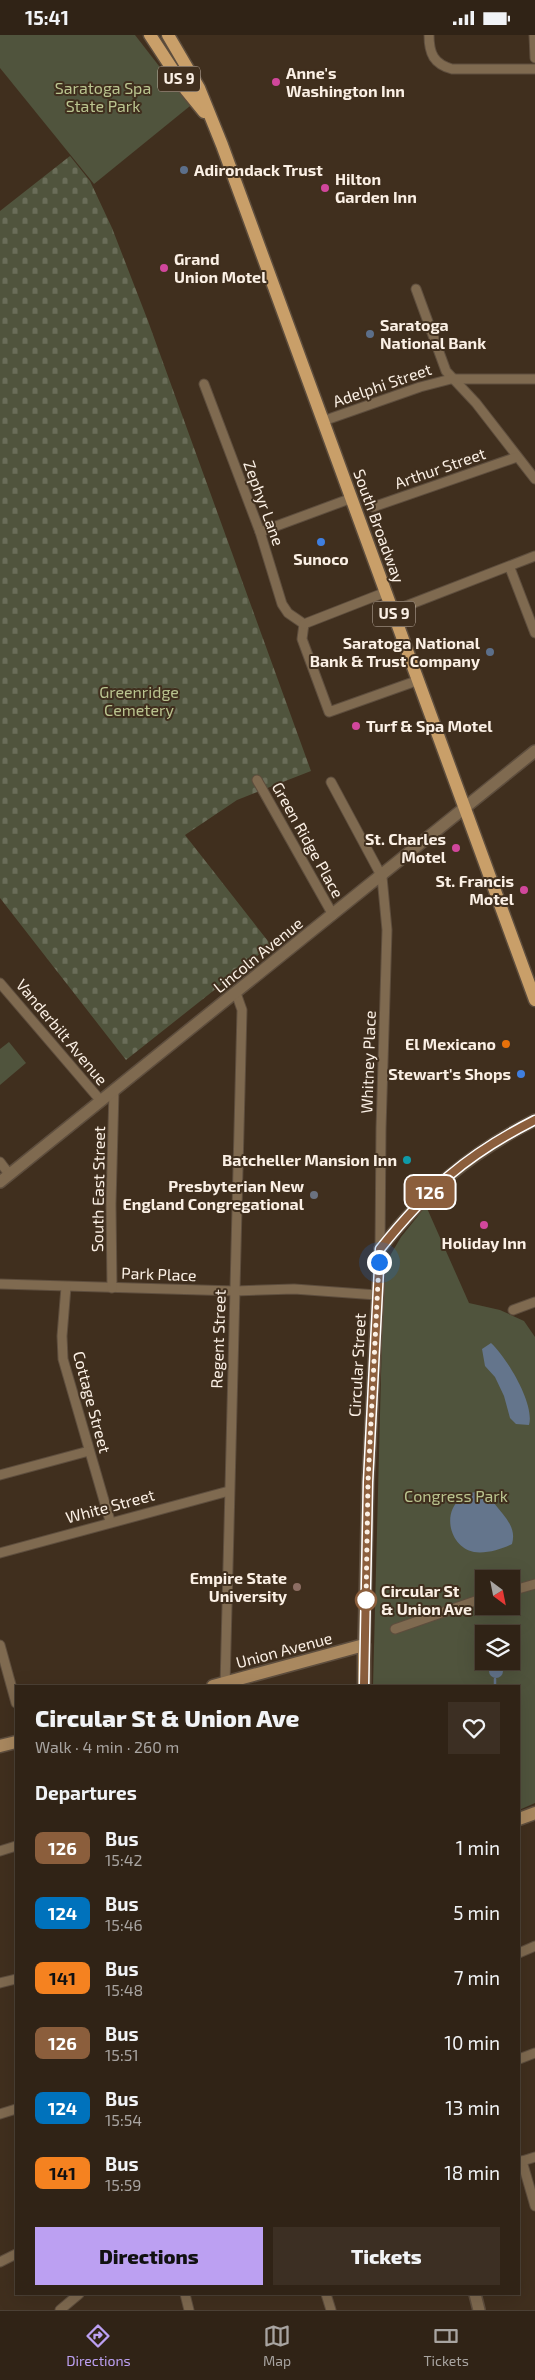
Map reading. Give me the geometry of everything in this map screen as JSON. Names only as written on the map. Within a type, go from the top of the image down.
[{"type":"main road","name":"South Broadway","points":[[150,35],[186,89],[211,119]]},
{"type":"main road","name":"South Broadway","points":[[170,36],[199,88],[238,186],[535,1000]]},
{"type":"main road","name":"Union Avenue","points":[[221,1685],[364,1645]]},
{"type":"main road","name":"Circular Street","points":[[364,1645],[364,1685]]},
{"type":"main road","points":[[0,1746],[15,1742]]},
{"type":"main road","points":[[520,1819],[534,1815]]},
{"type":"street","points":[[429,35],[429,47],[437,64],[452,69],[535,69]]},
{"type":"street","points":[[534,35],[535,58]]},
{"type":"street","points":[[158,46],[170,36]]},
{"type":"street","points":[[416,289],[446,371],[451,379],[476,403],[535,479]]},
{"type":"street","name":"Adelphi Street","points":[[323,421],[420,387],[451,379],[535,379]]},
{"type":"street","name":"Zephyr Lane","points":[[204,384],[260,532],[282,604],[288,613],[304,624]]},
{"type":"street","name":"Arthur Street","points":[[373,507],[517,457]]},
{"type":"street","points":[[260,532],[352,498]]},
{"type":"street","points":[[393,611],[535,557]]},
{"type":"street","points":[[510,568],[535,633]]},
{"type":"street","points":[[386,592],[304,624],[302,639],[329,712],[419,680]]},
{"type":"street","name":"Lincoln Avenue","points":[[0,1182],[382,877],[535,751]]},
{"type":"street","name":"Green Ridge Place","points":[[257,780],[333,915]]},
{"type":"street","points":[[331,783],[382,877]]},
{"type":"street","name":"Whitney Place","points":[[380,1249],[380,1129],[387,931],[382,877]]},
{"type":"street","name":"Vanderbilt Avenue","points":[[0,983],[100,1101]]},
{"type":"street","name":"Regent Street","points":[[221,1685],[229,1491],[242,1010],[236,993]]},
{"type":"street","name":"South East Street","points":[[112,1288],[111,1204],[114,1090]]},
{"type":"street","points":[[380,1249],[404,1219],[454,1170],[483,1149],[535,1120]]},
{"type":"street","points":[[0,1162],[10,1174]]},
{"type":"street","name":"Circular Street","points":[[364,1645],[368,1482],[380,1249]]},
{"type":"street","name":"Park Place","points":[[0,1284],[235,1291],[282,1289],[377,1295]]},
{"type":"street","name":"Cottage Street","points":[[66,1287],[62,1336],[63,1359],[110,1521]]},
{"type":"street","points":[[513,1310],[535,1302]]},
{"type":"street","points":[[0,1475],[89,1451]]},
{"type":"street","name":"White Street","points":[[0,1553],[110,1521],[229,1491]]},
{"type":"street","points":[[520,1588],[535,1584]]},
{"type":"street","points":[[394,1629],[475,1601]]},
{"type":"street","points":[[0,1645],[15,1699]]},
{"type":"street","points":[[0,1851],[15,1847]]},
{"type":"street","points":[[520,1953],[535,1946]]},
{"type":"street","points":[[0,1983],[15,1979]]},
{"type":"street","points":[[520,2059],[535,2053]]},
{"type":"street","points":[[0,2114],[15,2109]]},
{"type":"street","points":[[535,2157],[520,2161],[535,2206]]},
{"type":"street","points":[[0,2262],[15,2254]]},
{"type":"street","points":[[60,2310],[79,2295]]},
{"type":"street","points":[[185,2295],[189,2310]]},
{"type":"street","points":[[326,2295],[331,2310]]},
{"type":"street","points":[[475,2295],[479,2310]]},
{"type":"green space","name":"Saratoga Spa State Park","points":[[0,35],[135,35],[190,106],[94,184],[0,68]]},
{"type":"green space","name":"Greenridge Cemetery","points":[[70,156],[90,181],[112,228],[148,321],[311,771],[237,800],[185,835],[271,945],[126,1060],[0,898],[0,211]]},
{"type":"green space","points":[[9,1042],[26,1063],[0,1085],[0,1049]]},
{"type":"green space","name":"Congress Park","points":[[426,1206],[469,1303],[500,1310],[524,1321],[535,1337],[535,1803],[520,1810],[520,1685],[373,1685],[383,1298],[386,1266],[401,1237]]},
{"type":"water","points":[[491,1343],[505,1359],[524,1394],[530,1416],[529,1425],[516,1424],[510,1418],[504,1396],[495,1377],[485,1366],[482,1349]]},
{"type":"water","points":[[478,1491],[481,1493],[484,1502],[494,1503],[509,1522],[513,1532],[512,1544],[494,1551],[474,1552],[459,1544],[454,1537],[450,1521],[454,1505],[464,1496]]},
{"type":"water","points":[[489,1670],[503,1670],[503,1674],[499,1678],[493,1678],[489,1674]]},
{"type":"waterway","points":[[495,1679],[495,1685]]},
{"type":"bus line","name":"126","points":[[364,1685],[368,1482],[380,1249],[404,1219],[454,1170],[503,1136],[535,1120]]},
{"type":"place","name":"Anne's Washington Inn","points":[[276,82]]},
{"type":"place","name":"Adirondack Trust","points":[[184,170]]},
{"type":"place","name":"Hilton Garden Inn","points":[[325,188]]},
{"type":"place","name":"Grand Union Motel","points":[[164,268]]},
{"type":"place","name":"Saratoga National Bank","points":[[370,334]]},
{"type":"place","name":"Sunoco","points":[[321,542]]},
{"type":"place","name":"Saratoga National Bank & Trust Company","points":[[490,652]]},
{"type":"place","name":"Turf & Spa Motel","points":[[356,726]]},
{"type":"place","name":"St. Charles Motel","points":[[456,848]]},
{"type":"place","name":"St. Francis Motel","points":[[524,890]]},
{"type":"place","name":"El Mexicano","points":[[506,1044]]},
{"type":"place","name":"Stewart's Shops","points":[[521,1074]]},
{"type":"place","name":"Batcheller Mansion Inn","points":[[407,1160]]},
{"type":"place","name":"Presbyterian New England Congregational","points":[[314,1195]]},
{"type":"place","name":"Holiday Inn","points":[[484,1225]]},
{"type":"place","name":"Empire State University","points":[[297,1587]]},
{"type":"place","name":"Circular St & Union Ave","points":[[366,1600]]},
{"type":"route","points":[[366,1600],[366,1602],[368,1482],[379,1262]]}]
